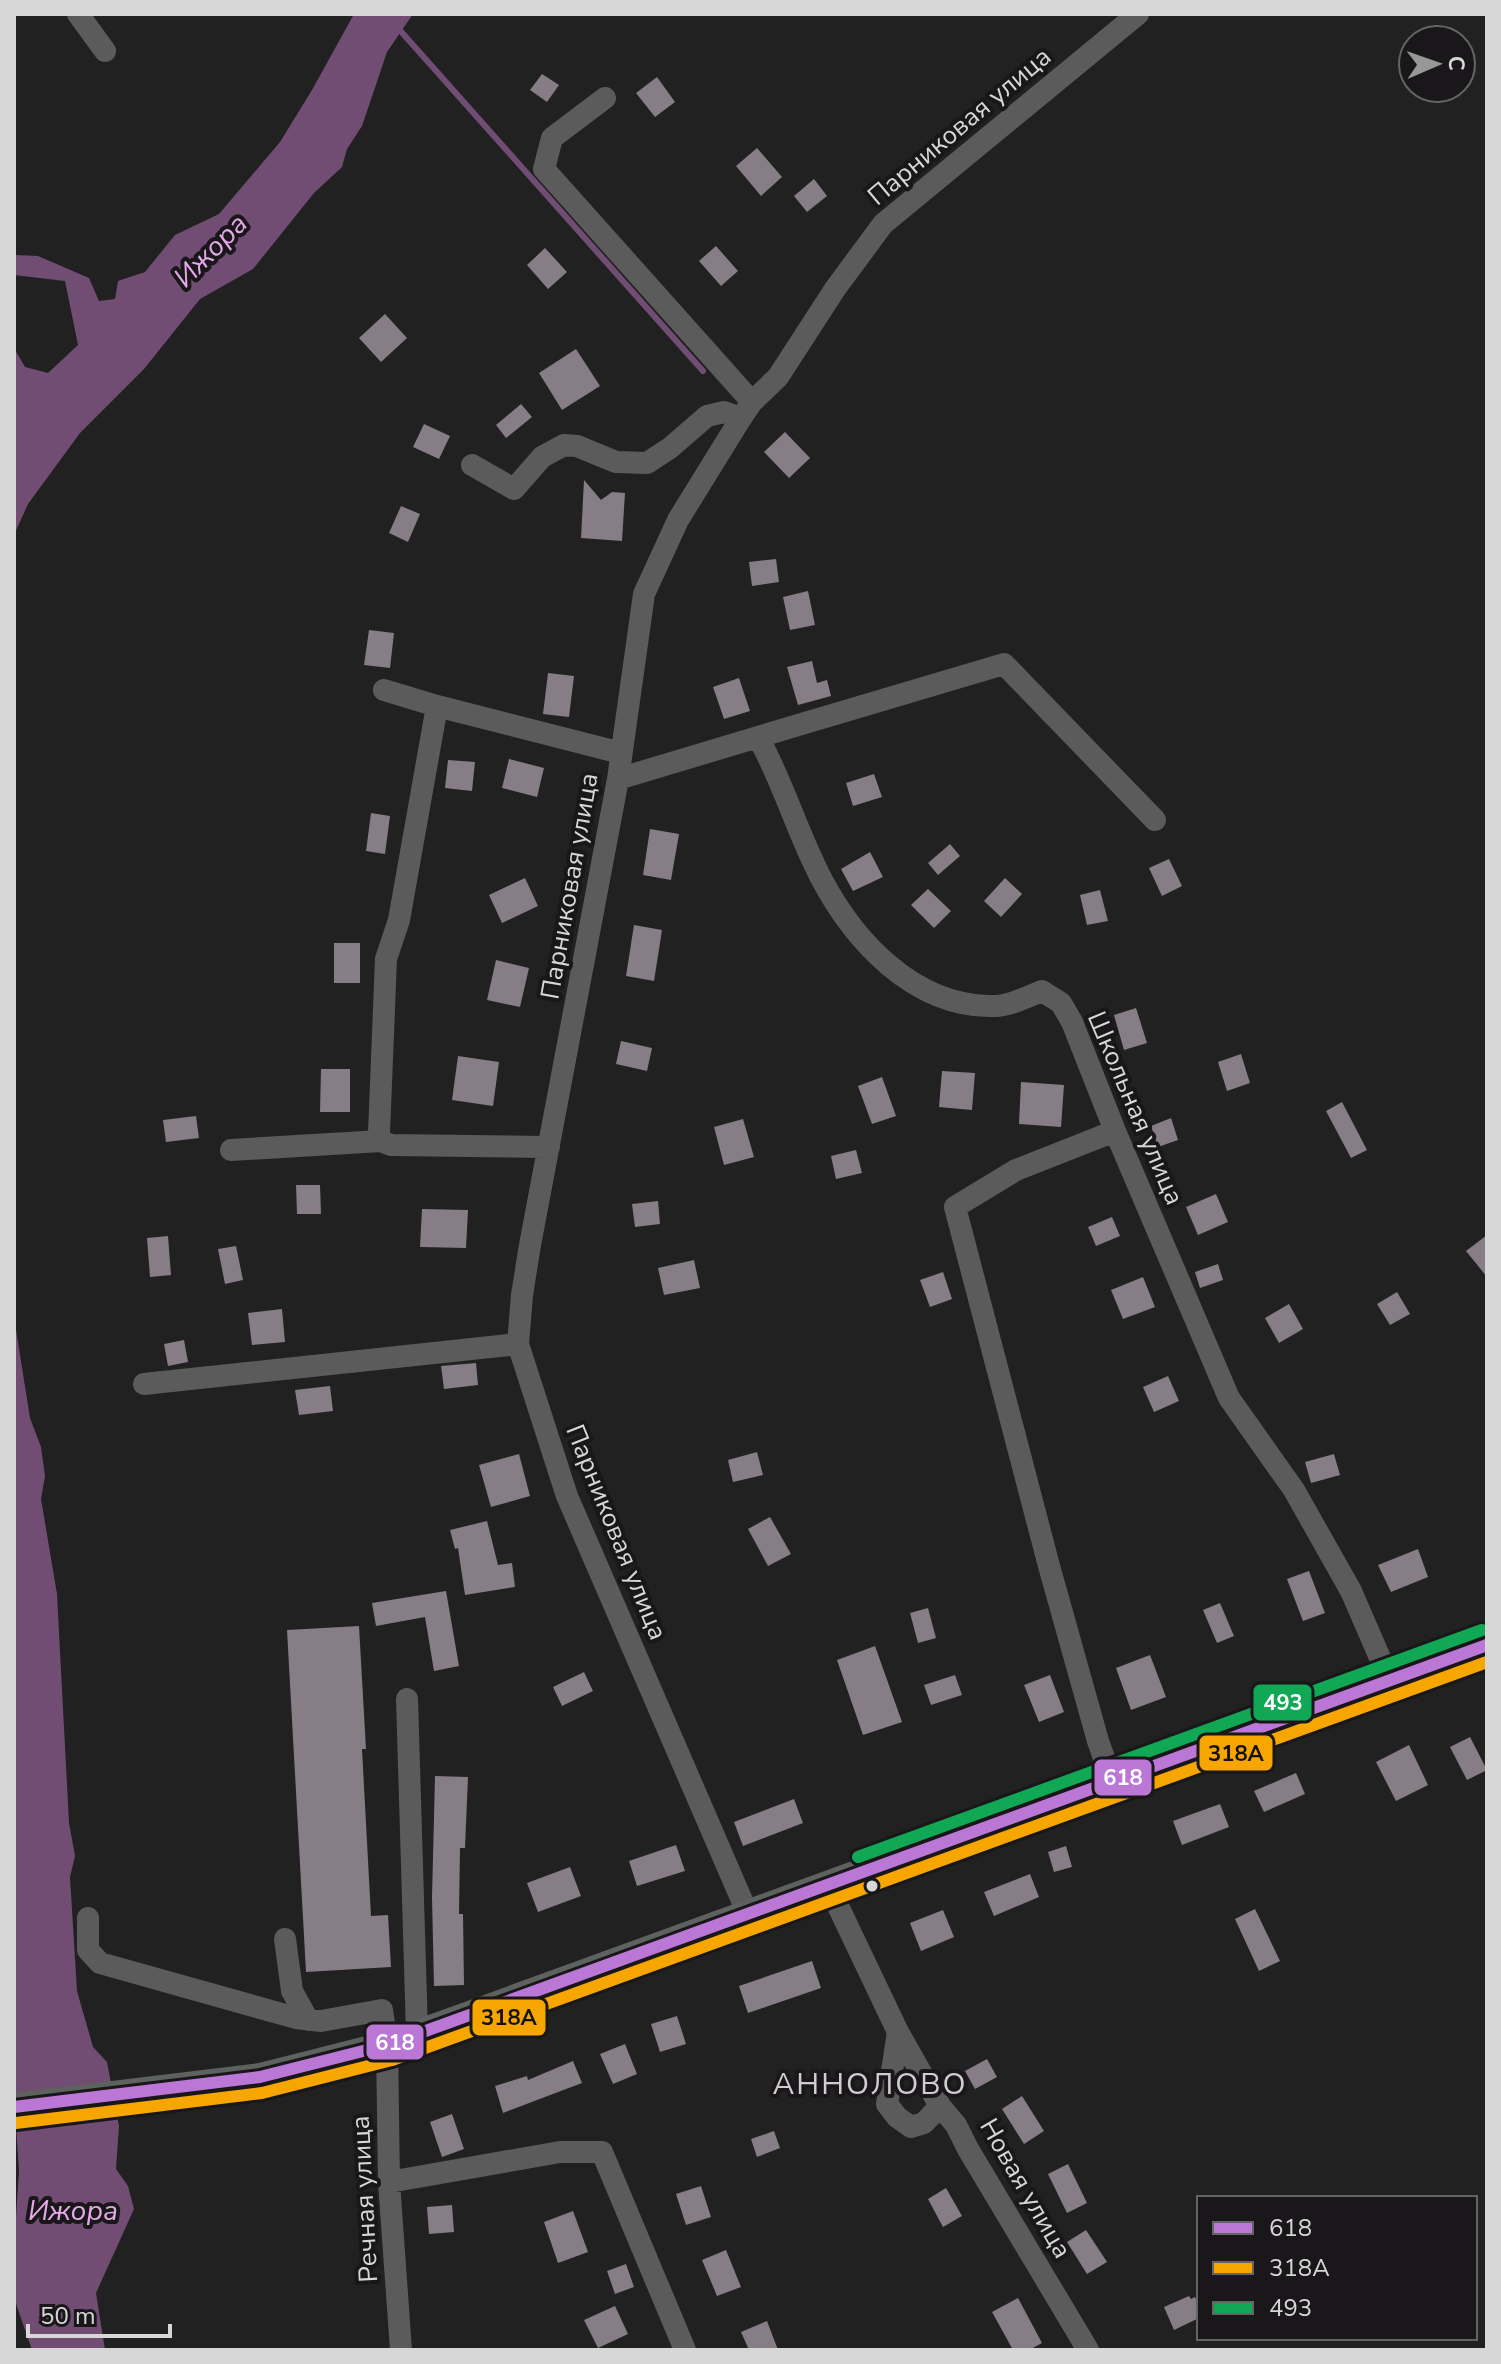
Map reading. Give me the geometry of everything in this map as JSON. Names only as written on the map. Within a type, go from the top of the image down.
[{"type":"main road","points":[[14,2107],[290,2072],[387,2045],[1487,1645]]},
{"type":"street","points":[[78,14],[105,51]]},
{"type":"street","name":"Парниковая улица","points":[[747,1912],[567,1496],[518,1344],[522,1295],[618,779],[644,594],[678,520],[747,410],[778,377],[835,289],[883,224],[1138,14]]},
{"type":"street","points":[[605,98],[552,138],[544,169],[747,410]]},
{"type":"street","points":[[472,465],[514,489],[542,457],[564,445],[577,446],[616,462],[632,465],[647,463],[707,416],[747,410]]},
{"type":"street","points":[[618,779],[1004,664],[1155,820]]},
{"type":"street","points":[[384,690],[621,753]]},
{"type":"street","points":[[381,1141],[386,959],[402,906],[437,706]]},
{"type":"street","name":"Школьная улица","points":[[758,737],[821,878],[870,947],[892,970],[947,998],[991,1006],[1015,1002],[1042,991],[1061,1003],[1072,1022],[1229,1398],[1294,1490],[1351,1591],[1390,1681]]},
{"type":"street","points":[[1112,1781],[1049,1566],[955,1207],[1016,1170],[1115,1131]]},
{"type":"street","points":[[231,1150],[381,1141],[391,1145],[549,1147]]},
{"type":"street","points":[[144,1384],[518,1344]]},
{"type":"street","points":[[407,1699],[417,2032]]},
{"type":"street","name":"Новая улица","points":[[828,1885],[898,2032],[1088,2350]]},
{"type":"street","points":[[88,1918],[88,1950],[100,1963],[308,2020]]},
{"type":"street","points":[[285,1939],[292,1991],[308,2020]]},
{"type":"street","name":"Речная улица","points":[[308,2020],[321,2021],[382,2010],[387,2045],[389,2182],[401,2350]]},
{"type":"street","points":[[898,2032],[887,2104],[897,2117],[911,2127],[924,2123],[940,2106]]},
{"type":"street","points":[[389,2182],[560,2152],[602,2152],[685,2350]]},
{"type":"water","name":"Ижора","points":[[354,14],[413,14],[387,52],[362,126],[347,149],[342,167],[314,193],[253,269],[200,299],[144,369],[80,433],[28,504],[14,535],[14,348],[25,367],[48,373],[78,345],[65,281],[14,275],[14,255],[38,256],[89,278],[99,301],[115,299],[118,281],[145,272],[175,235],[219,214],[280,142]]},
{"type":"water","name":"Ижора","points":[[14,1317],[30,1418],[41,1447],[45,1476],[41,1499],[57,1594],[69,1823],[75,1856],[70,1877],[77,1991],[93,2047],[107,2062],[119,2126],[116,2169],[128,2186],[134,2209],[96,2293],[105,2350],[32,2350],[14,2298],[19,2171],[14,2097]]},
{"type":"building","points":[[542,74],[559,85],[547,102],[530,90]]},
{"type":"building","points":[[657,77],[675,102],[655,117],[636,93]]},
{"type":"building","points":[[757,148],[782,177],[761,196],[736,166]]},
{"type":"building","points":[[814,179],[827,196],[807,212],[794,196]]},
{"type":"building","points":[[716,246],[738,271],[721,286],[699,261]]},
{"type":"building","points":[[545,248],[567,272],[548,289],[527,265]]},
{"type":"building","points":[[385,314],[407,338],[381,362],[359,338]]},
{"type":"building","points":[[576,349],[600,386],[562,410],[539,373]]},
{"type":"building","points":[[521,404],[532,417],[506,438],[496,425]]},
{"type":"building","points":[[424,424],[450,436],[439,459],[413,447]]},
{"type":"building","points":[[785,432],[810,458],[789,478],[764,452]]},
{"type":"building","points":[[584,480],[601,500],[612,492],[625,493],[622,541],[581,538]]},
{"type":"building","points":[[401,506],[420,514],[408,542],[389,533]]},
{"type":"building","points":[[776,559],[779,582],[752,586],[749,562]]},
{"type":"building","points":[[808,591],[815,625],[790,630],[783,597]]},
{"type":"building","points":[[369,630],[394,633],[390,668],[364,665]]},
{"type":"building","points":[[812,661],[817,683],[827,680],[831,696],[798,705],[787,667]]},
{"type":"building","points":[[548,673],[574,676],[569,717],[543,714]]},
{"type":"building","points":[[739,678],[750,711],[724,719],[713,687]]},
{"type":"building","points":[[509,759],[544,768],[537,797],[502,788]]},
{"type":"building","points":[[448,760],[475,762],[472,791],[445,788]]},
{"type":"building","points":[[874,774],[882,797],[853,806],[846,783]]},
{"type":"building","points":[[371,813],[390,816],[385,854],[366,851]]},
{"type":"building","points":[[650,829],[679,834],[671,880],[643,875]]},
{"type":"building","points":[[950,844],[960,856],[938,875],[928,863]]},
{"type":"building","points":[[870,852],[883,877],[853,891],[841,869]]},
{"type":"building","points":[[1169,859],[1182,886],[1162,896],[1149,868]]},
{"type":"building","points":[[525,878],[538,906],[502,923],[489,895]]},
{"type":"building","points":[[1005,878],[1022,894],[1001,917],[984,901]]},
{"type":"building","points":[[928,889],[951,911],[934,928],[911,905]]},
{"type":"building","points":[[1100,890],[1108,921],[1087,925],[1080,895]]},
{"type":"building","points":[[634,925],[662,930],[654,981],[626,976]]},
{"type":"building","points":[[334,943],[360,943],[360,983],[334,983]]},
{"type":"building","points":[[496,960],[529,968],[520,1007],[487,1000]]},
{"type":"building","points":[[1136,1008],[1147,1043],[1124,1050],[1114,1015]]},
{"type":"building","points":[[621,1041],[652,1048],[647,1071],[616,1064]]},
{"type":"building","points":[[1241,1054],[1250,1083],[1227,1091],[1218,1062]]},
{"type":"building","points":[[458,1056],[499,1062],[493,1106],[452,1100]]},
{"type":"building","points":[[321,1069],[350,1069],[350,1112],[320,1112]]},
{"type":"building","points":[[942,1071],[975,1073],[972,1110],[939,1107]]},
{"type":"building","points":[[882,1077],[896,1116],[872,1124],[858,1086]]},
{"type":"building","points":[[1021,1082],[1064,1085],[1061,1127],[1019,1124]]},
{"type":"building","points":[[1342,1102],[1367,1150],[1351,1158],[1326,1111]]},
{"type":"building","points":[[196,1116],[199,1138],[166,1142],[163,1120]]},
{"type":"building","points":[[1171,1118],[1178,1140],[1158,1147],[1151,1126]]},
{"type":"building","points":[[743,1119],[754,1157],[724,1165],[714,1127]]},
{"type":"building","points":[[856,1150],[862,1173],[836,1179],[831,1156]]},
{"type":"building","points":[[296,1185],[320,1185],[321,1214],[297,1214]]},
{"type":"building","points":[[1216,1194],[1228,1222],[1198,1235],[1186,1207]]},
{"type":"building","points":[[658,1201],[660,1224],[635,1227],[632,1204]]},
{"type":"building","points":[[422,1209],[468,1210],[466,1248],[420,1247]]},
{"type":"building","points":[[1112,1217],[1120,1236],[1096,1246],[1088,1227]]},
{"type":"building","points":[[1487,1235],[1487,1277],[1466,1251]]},
{"type":"building","points":[[168,1236],[171,1275],[150,1277],[147,1238]]},
{"type":"building","points":[[236,1246],[243,1280],[225,1284],[218,1249]]},
{"type":"building","points":[[694,1260],[700,1288],[664,1295],[658,1268]]},
{"type":"building","points":[[1218,1264],[1223,1280],[1200,1288],[1195,1272]]},
{"type":"building","points":[[943,1272],[952,1299],[930,1307],[920,1280]]},
{"type":"building","points":[[1143,1277],[1155,1307],[1123,1319],[1111,1290]]},
{"type":"building","points":[[1397,1292],[1410,1314],[1390,1325],[1377,1304]]},
{"type":"building","points":[[1289,1304],[1303,1329],[1279,1343],[1265,1318]]},
{"type":"building","points":[[282,1309],[285,1342],[252,1345],[248,1313]]},
{"type":"building","points":[[184,1340],[188,1362],[168,1366],[164,1344]]},
{"type":"building","points":[[476,1363],[478,1385],[444,1389],[441,1366]]},
{"type":"building","points":[[1168,1376],[1179,1401],[1154,1412],[1143,1387]]},
{"type":"building","points":[[330,1386],[333,1411],[299,1415],[295,1390]]},
{"type":"building","points":[[757,1452],[763,1475],[733,1482],[728,1460]]},
{"type":"building","points":[[519,1454],[530,1496],[491,1507],[479,1465]]},
{"type":"building","points":[[1334,1454],[1340,1475],[1311,1483],[1305,1462]]},
{"type":"building","points":[[770,1517],[791,1554],[768,1566],[748,1529]]},
{"type":"building","points":[[487,1521],[498,1565],[512,1563],[515,1587],[465,1595],[458,1548],[455,1549],[450,1530]]},
{"type":"building","points":[[1418,1549],[1428,1577],[1391,1592],[1378,1565]]},
{"type":"building","points":[[1309,1571],[1325,1613],[1303,1621],[1287,1579]]},
{"type":"building","points":[[446,1591],[459,1666],[434,1671],[425,1617],[376,1626],[372,1603]]},
{"type":"building","points":[[1220,1603],[1234,1636],[1217,1643],[1203,1610]]},
{"type":"building","points":[[928,1608],[936,1638],[918,1643],[910,1613]]},
{"type":"building","points":[[359,1626],[371,1916],[388,1915],[391,1967],[306,1972],[287,1630]]},
{"type":"building","points":[[875,1646],[902,1722],[863,1735],[837,1660]]},
{"type":"building","points":[[1150,1655],[1166,1697],[1131,1710],[1116,1668]]},
{"type":"building","points":[[584,1672],[593,1691],[562,1706],[553,1687]]},
{"type":"building","points":[[955,1675],[962,1695],[931,1705],[924,1685]]},
{"type":"building","points":[[1050,1675],[1064,1712],[1039,1722],[1024,1685]]},
{"type":"building","points":[[1470,1737],[1487,1770],[1467,1780],[1450,1747]]},
{"type":"building","points":[[1409,1745],[1428,1785],[1396,1801],[1376,1762]]},
{"type":"building","points":[[1296,1773],[1305,1794],[1264,1812],[1254,1791]]},
{"type":"building","points":[[435,1776],[468,1777],[465,1848],[460,1848],[459,1914],[463,1914],[464,1985],[434,1986],[432,1897]]},
{"type":"building","points":[[794,1799],[803,1823],[743,1846],[734,1822]]},
{"type":"building","points":[[1220,1804],[1229,1827],[1182,1845],[1173,1821]]},
{"type":"building","points":[[676,1845],[685,1871],[637,1886],[629,1861]]},
{"type":"building","points":[[1066,1846],[1072,1867],[1054,1872],[1048,1852]]},
{"type":"building","points":[[570,1867],[581,1896],[538,1912],[527,1883]]},
{"type":"building","points":[[1030,1874],[1039,1897],[994,1916],[984,1892]]},
{"type":"building","points":[[1255,1909],[1280,1961],[1259,1971],[1235,1919]]},
{"type":"building","points":[[943,1910],[954,1937],[921,1951],[910,1923]]},
{"type":"building","points":[[812,1961],[821,1988],[748,2013],[739,1986]]},
{"type":"building","points":[[677,2016],[686,2044],[660,2052],[651,2024]]},
{"type":"building","points":[[625,2044],[637,2074],[613,2084],[600,2054]]},
{"type":"building","points":[[987,2059],[997,2077],[975,2089],[965,2071]]},
{"type":"building","points":[[573,2061],[582,2083],[503,2113],[495,2086],[527,2076],[528,2080]]},
{"type":"building","points":[[1022,2096],[1044,2131],[1024,2144],[1002,2109]]},
{"type":"building","points":[[452,2114],[464,2149],[442,2157],[430,2122]]},
{"type":"building","points":[[774,2131],[780,2148],[757,2157],[751,2139]]},
{"type":"building","points":[[1068,2164],[1087,2203],[1067,2213],[1048,2174]]},
{"type":"building","points":[[701,2186],[711,2217],[686,2225],[676,2194]]},
{"type":"building","points":[[946,2188],[962,2216],[943,2227],[928,2199]]},
{"type":"building","points":[[452,2205],[454,2232],[429,2234],[427,2207]]},
{"type":"building","points":[[573,2211],[588,2252],[558,2263],[544,2222]]},
{"type":"building","points":[[1086,2230],[1107,2262],[1087,2274],[1067,2242]]},
{"type":"building","points":[[726,2250],[741,2287],[717,2296],[702,2260]]},
{"type":"building","points":[[626,2264],[634,2287],[615,2294],[607,2271]]},
{"type":"building","points":[[1189,2296],[1191,2299],[1195,2297],[1197,2319],[1174,2330],[1164,2307]]},
{"type":"building","points":[[1018,2298],[1042,2343],[1029,2350],[1013,2350],[992,2312]]},
{"type":"building","points":[[615,2306],[628,2334],[598,2348],[584,2320]]},
{"type":"building","points":[[767,2321],[778,2350],[749,2350],[741,2332]]},
{"type":"waterway","points":[[397,27],[703,371]]},
{"type":"transit line","name":"493","points":[[858,1857],[1482,1630]]},
{"type":"transit line","name":"618","points":[[14,2107],[260,2077],[387,2045],[1487,1645]]},
{"type":"transit line","name":"318А","points":[[16,2123],[262,2093],[392,2060],[1487,1662]]},
{"type":"district","name":"АННОЛОВО","points":[[870,2084]]}]
